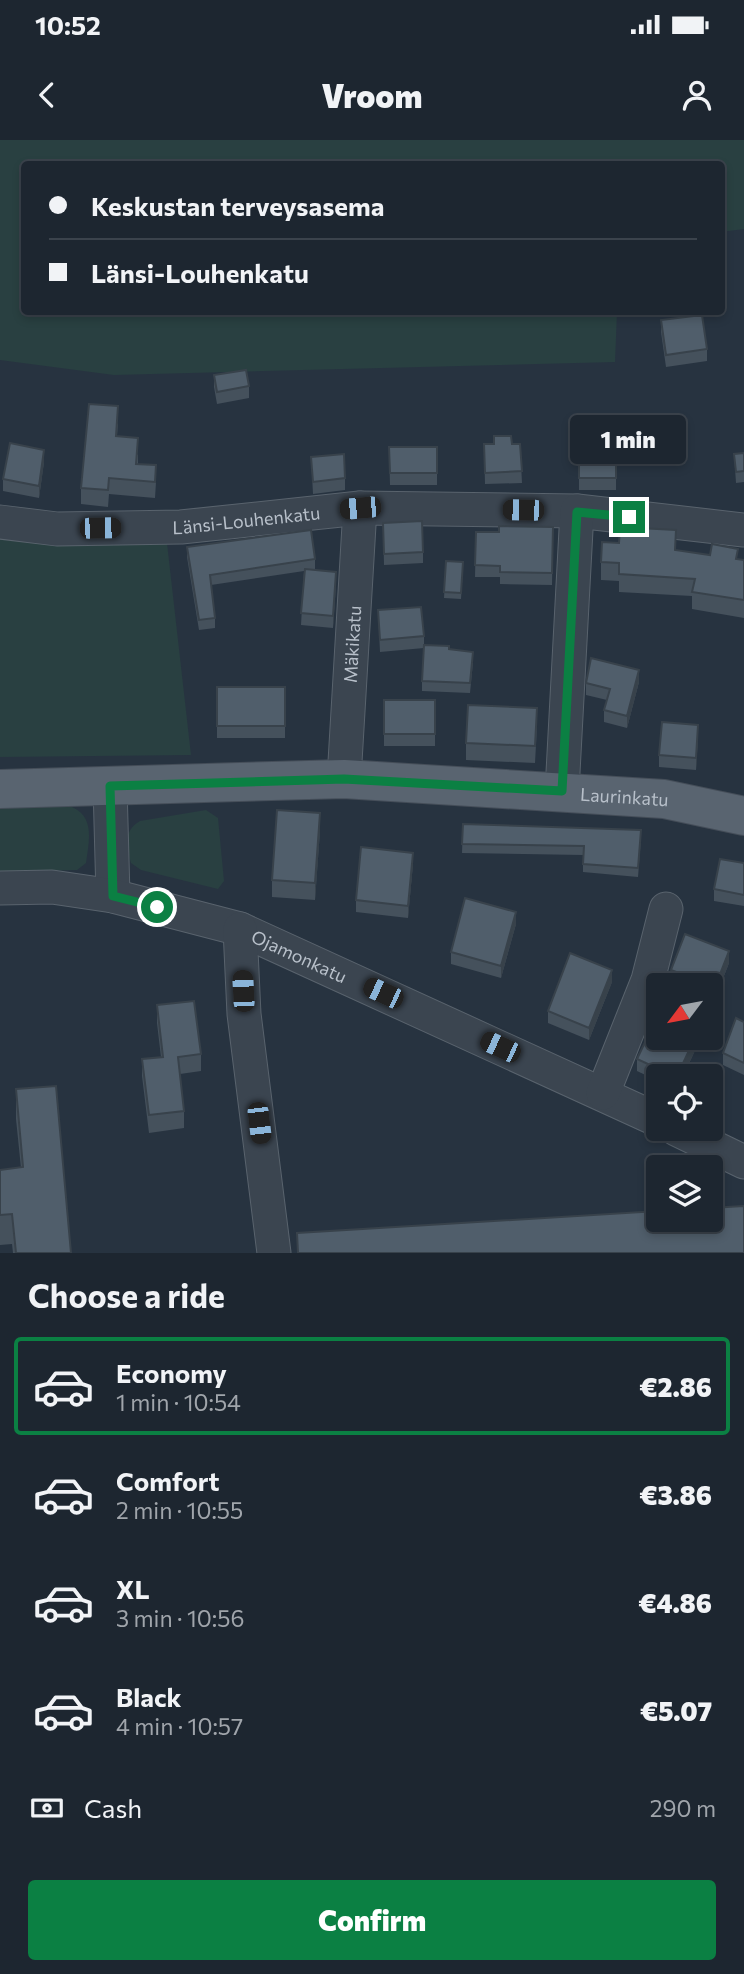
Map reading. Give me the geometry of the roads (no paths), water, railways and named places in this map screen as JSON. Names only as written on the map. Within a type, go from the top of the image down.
[{"type":"main road","name":"Laurinkatu","points":[[0,789],[344,779],[664,799],[744,816]]},
{"type":"street","name":"Länsi-Louhenkatu","points":[[0,522],[57,529],[181,527],[360,508],[577,512],[744,530]]},
{"type":"street","name":"Mäkikatu","points":[[344,779],[360,508]]},
{"type":"street","points":[[562,791],[577,512]]},
{"type":"street","points":[[110,786],[113,896]]},
{"type":"street","name":"Ojamonkatu","points":[[0,888],[52,887],[113,896],[240,929],[646,1114]]},
{"type":"street","points":[[603,1093],[648,981],[666,909]]},
{"type":"street","points":[[240,929],[244,1014],[274,1253]]},
{"type":"street","points":[[701,1141],[744,1162]]}]
